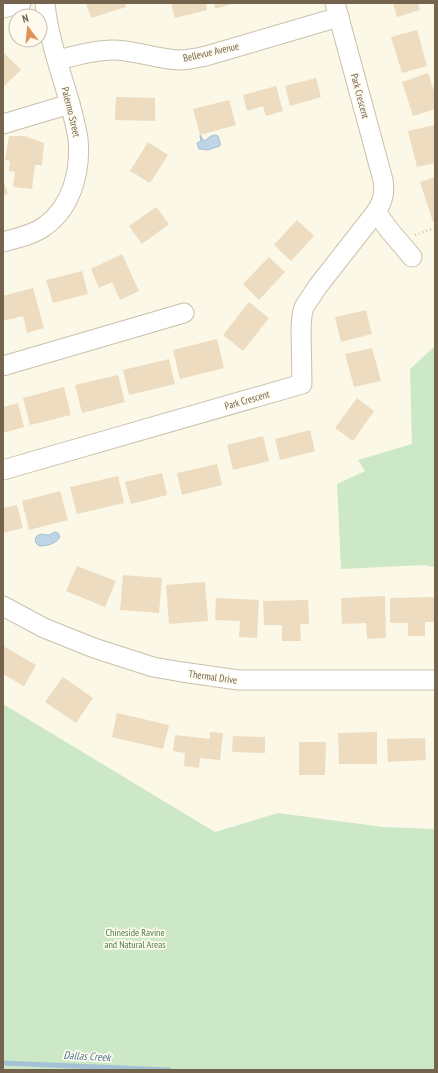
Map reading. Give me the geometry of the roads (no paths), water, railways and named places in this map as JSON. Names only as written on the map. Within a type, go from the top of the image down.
[{"type":"street","points":[[3,8],[20,3]]},
{"type":"street","name":"Palermo Street","points":[[8,241],[30,234],[49,223],[61,211],[71,193],[77,167],[79,149],[76,128],[57,60],[46,3]]},
{"type":"street","name":"Bellevue Avenue","points":[[57,60],[99,51],[113,50],[130,51],[171,60],[192,59],[206,56],[337,10]]},
{"type":"street","name":"Park Crescent","points":[[3,470],[302,384],[301,328],[304,307],[318,286],[376,212],[384,196],[384,187],[337,10]]},
{"type":"street","points":[[3,124],[70,104]]},
{"type":"street","points":[[376,212],[386,227],[412,257]]},
{"type":"street","points":[[3,366],[184,313]]},
{"type":"street","name":"Thermal Drive","points":[[3,606],[44,628],[94,648],[153,666],[182,672],[238,680],[435,680]]},
{"type":"water","points":[[200,135],[204,141],[212,135],[218,136],[220,146],[208,150],[199,149],[197,143],[201,141]]},
{"type":"water","points":[[55,532],[58,533],[60,537],[54,543],[39,546],[36,543],[35,538],[38,535],[49,535]]},
{"type":"waterway","name":"Dallas Creek","points":[[3,1063],[169,1070]]},
{"type":"park label","name":"Chineside Ravine and Natural Areas","points":[[135,938]]}]
